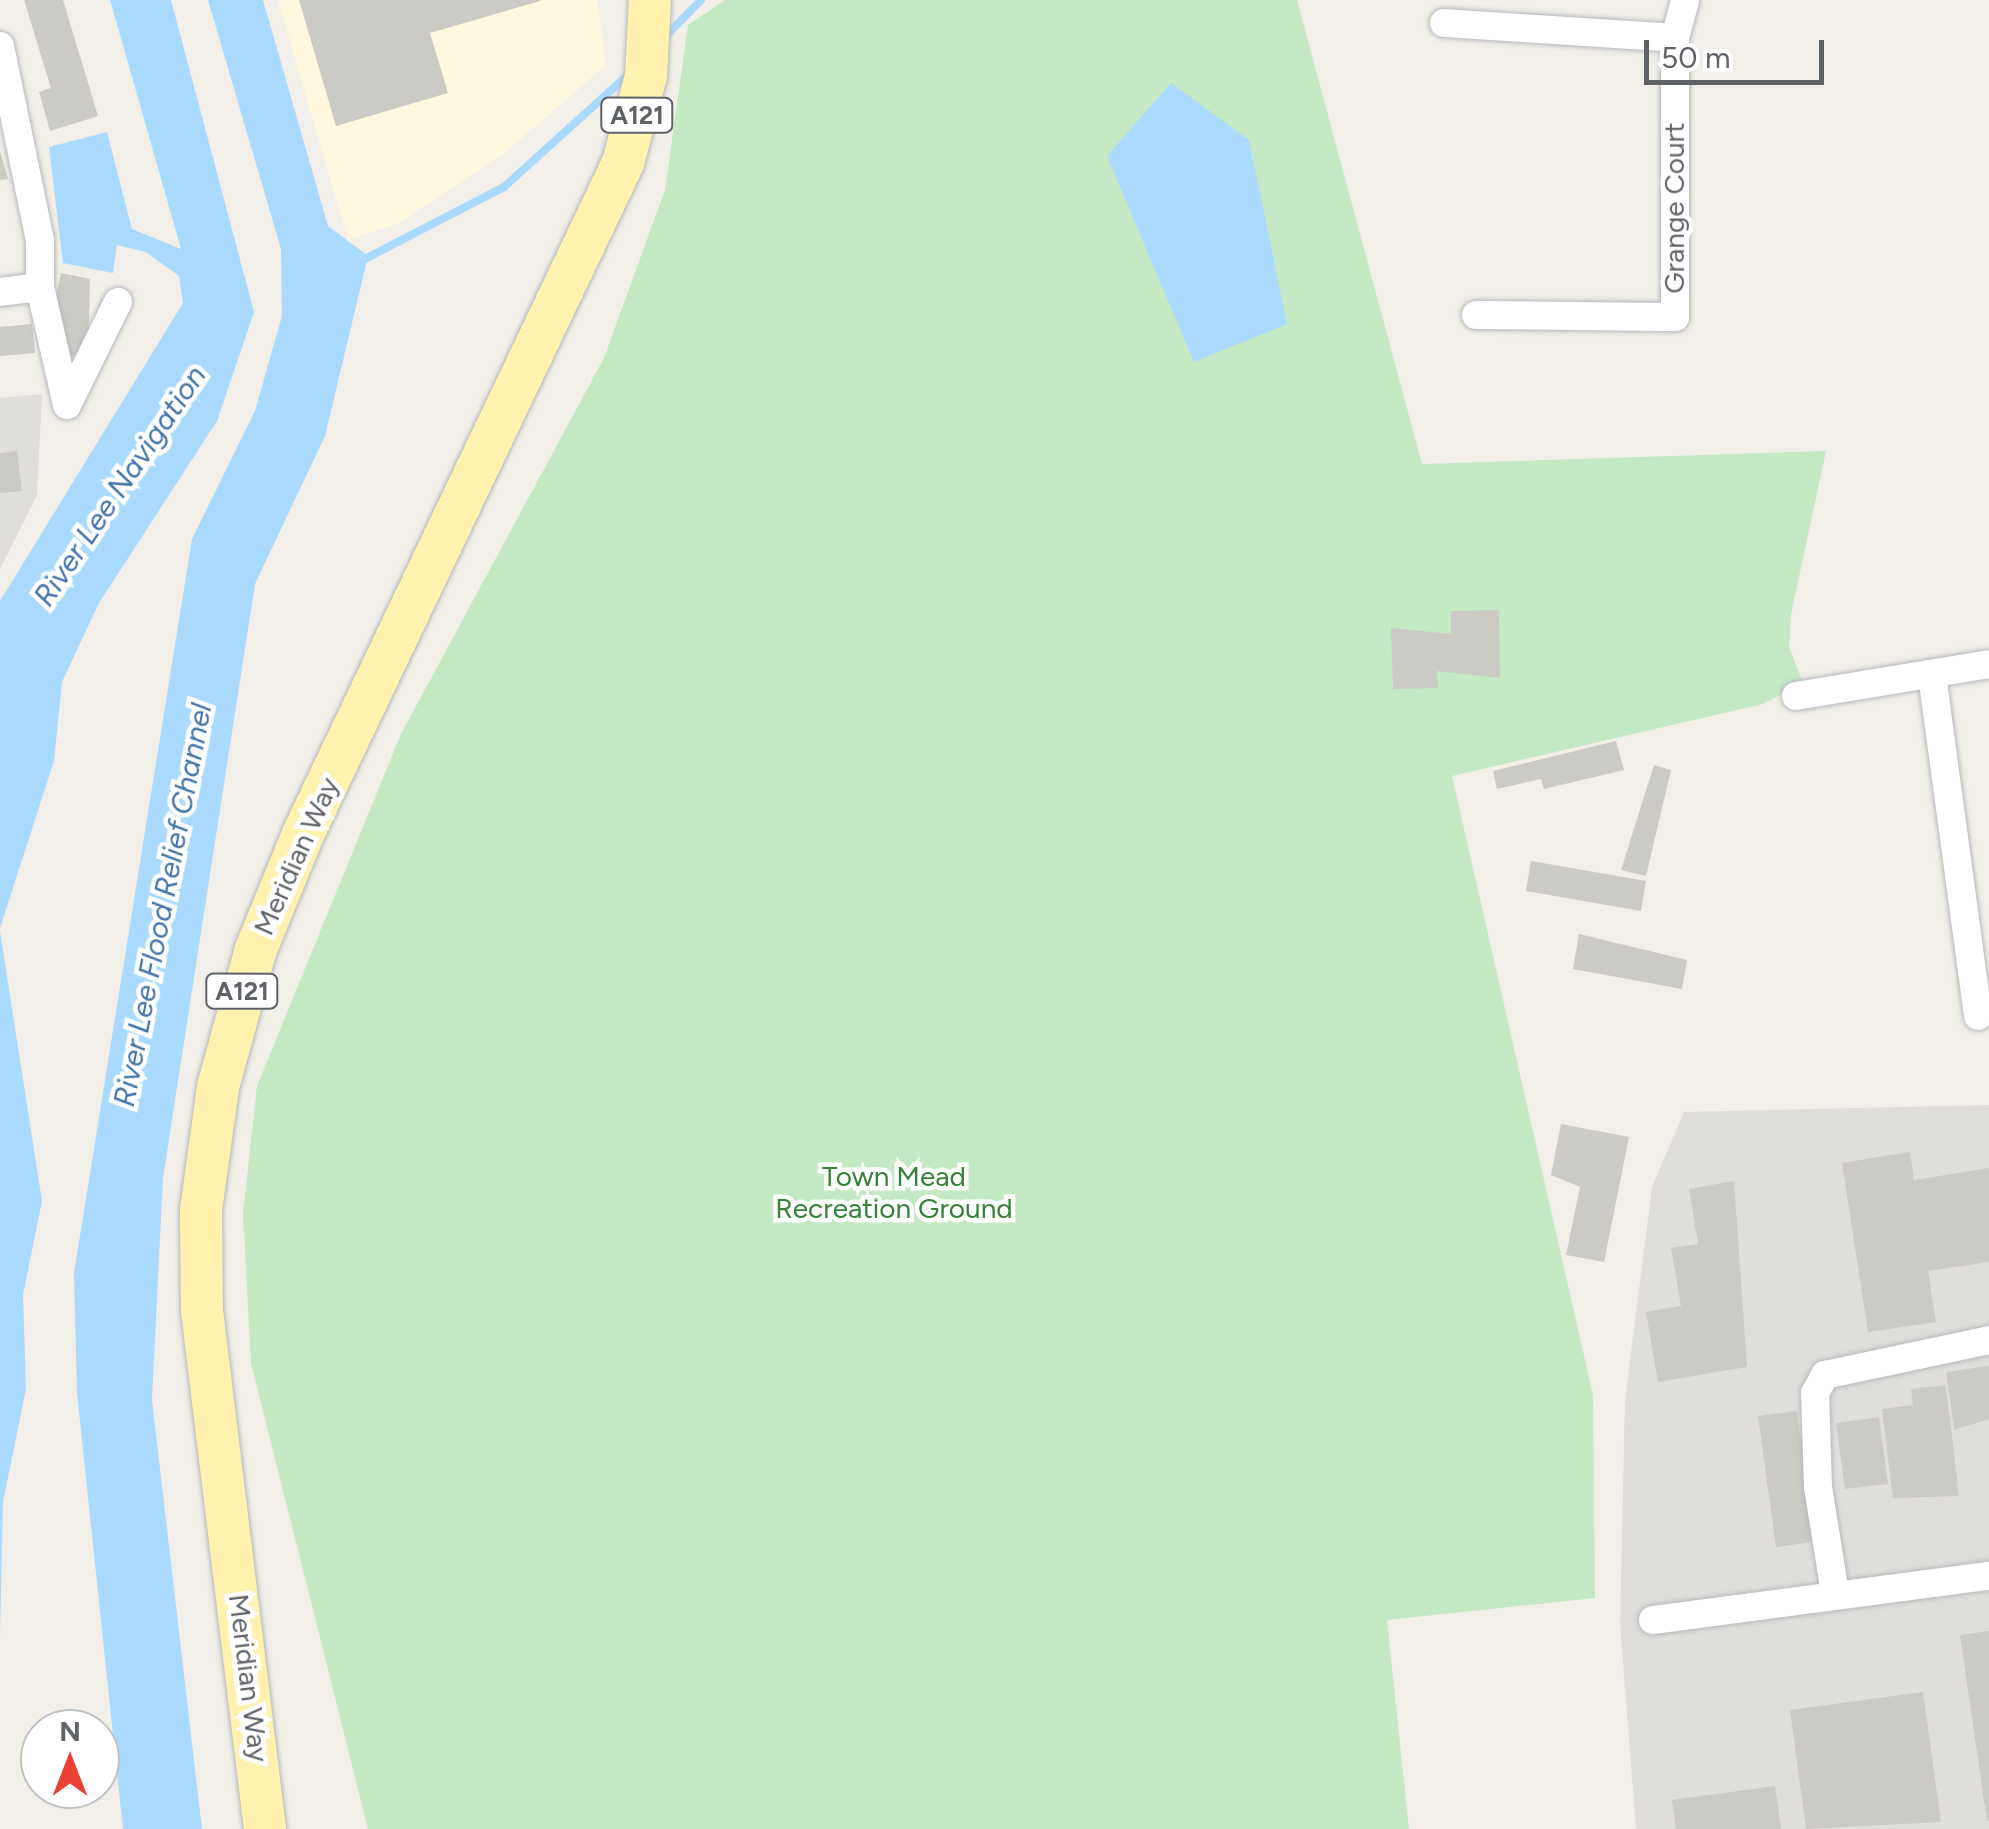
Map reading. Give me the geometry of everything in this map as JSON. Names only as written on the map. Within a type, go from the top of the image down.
[{"type":"main road","name":"Meridian Way","points":[[266,1829],[202,1311],[201,1210],[218,1087],[256,948],[304,832],[596,223],[642,94],[650,0]]},
{"type":"street","name":"Grange Court","points":[[1476,315],[1675,317],[1675,38],[1685,0]]},
{"type":"street","points":[[1444,23],[1675,38]]},
{"type":"street","points":[[0,46],[40,287],[67,406],[118,302]]},
{"type":"street","points":[[0,292],[40,287]]},
{"type":"street","points":[[1796,696],[1989,664]]},
{"type":"street","points":[[1932,675],[1978,1016]]},
{"type":"street","points":[[1834,1592],[1818,1487],[1815,1393],[1825,1375],[1989,1340]]},
{"type":"street","points":[[1653,1620],[1834,1592],[1989,1576]]},
{"type":"shaded area","points":[[278,0],[597,0],[606,65],[500,157],[397,224],[348,240]]},
{"type":"shaded area","points":[[42,394],[37,495],[0,569],[0,398]]},
{"type":"shaded area","points":[[1989,1105],[1989,1829],[1636,1829],[1620,1624],[1625,1400],[1652,1187],[1684,1112]]},
{"type":"green space","name":"Town Mead Recreation Ground","points":[[725,0],[1297,0],[1422,464],[1826,451],[1791,614],[1789,647],[1803,683],[1763,704],[1452,776],[1593,1395],[1595,1598],[1387,1620],[1409,1829],[368,1829],[251,1363],[243,1213],[257,1086],[401,734],[604,358],[665,190],[688,25]]},
{"type":"water","name":"River Lee Navigation","points":[[110,0],[171,0],[254,312],[217,421],[99,603],[62,682],[54,761],[0,928],[0,601],[183,303],[179,276],[146,252],[117,245],[113,273],[63,263],[49,147],[107,132],[132,229],[181,249]]},
{"type":"water","name":"River Lee Flood Relief Channel","points":[[208,0],[263,0],[328,226],[368,256],[325,436],[255,584],[163,1178],[152,1400],[202,1829],[123,1829],[120,1709],[110,1709],[77,1393],[74,1273],[192,539],[255,411],[282,316],[281,249]]},
{"type":"water","points":[[1171,83],[1249,140],[1287,324],[1194,362],[1107,156]]},
{"type":"water","points":[[0,931],[42,1201],[23,1295],[26,1389],[3,1502],[0,1637]]},
{"type":"building","points":[[24,0],[63,0],[98,116],[50,131],[39,92],[51,88]]},
{"type":"building","points":[[299,0],[540,1],[430,33],[448,93],[336,126]]},
{"type":"building","points":[[0,151],[8,179],[0,180]]},
{"type":"building","points":[[61,273],[90,279],[88,354],[60,357],[54,307]]},
{"type":"building","points":[[32,324],[35,353],[0,356],[0,327]]},
{"type":"building","points":[[17,451],[22,491],[0,493],[0,453]]},
{"type":"building","points":[[1499,610],[1500,678],[1437,671],[1438,688],[1393,689],[1391,628],[1451,634],[1451,611]]},
{"type":"building","points":[[1616,741],[1624,770],[1544,789],[1541,779],[1497,789],[1493,771]]},
{"type":"building","points":[[1654,765],[1671,770],[1646,876],[1621,870]]},
{"type":"building","points":[[1531,861],[1646,881],[1641,911],[1526,891]]},
{"type":"building","points":[[1579,934],[1687,960],[1682,989],[1573,969]]},
{"type":"building","points":[[1561,1124],[1629,1137],[1604,1262],[1566,1255],[1580,1187],[1551,1175]]},
{"type":"building","points":[[1910,1152],[1914,1180],[1989,1168],[1989,1262],[1928,1271],[1936,1322],[1868,1332],[1842,1163]]},
{"type":"building","points":[[1734,1181],[1747,1367],[1658,1382],[1646,1312],[1681,1306],[1671,1248],[1698,1244],[1689,1189]]},
{"type":"building","points":[[1989,1366],[1989,1419],[1954,1430],[1946,1372]]},
{"type":"building","points":[[1946,1385],[1959,1496],[1893,1498],[1882,1409],[1913,1405],[1911,1389]]},
{"type":"building","points":[[1797,1411],[1814,1542],[1776,1547],[1758,1416]]},
{"type":"building","points":[[1879,1417],[1888,1484],[1845,1489],[1836,1423]]},
{"type":"building","points":[[1989,1631],[1989,1821],[1987,1821],[1960,1635]]},
{"type":"building","points":[[1923,1692],[1941,1822],[1806,1829],[1790,1710]]},
{"type":"building","points":[[1775,1786],[1781,1829],[1676,1829],[1672,1800]]},
{"type":"waterway","points":[[662,40],[701,0]]},
{"type":"waterway","points":[[363,260],[504,187],[628,75]]}]
